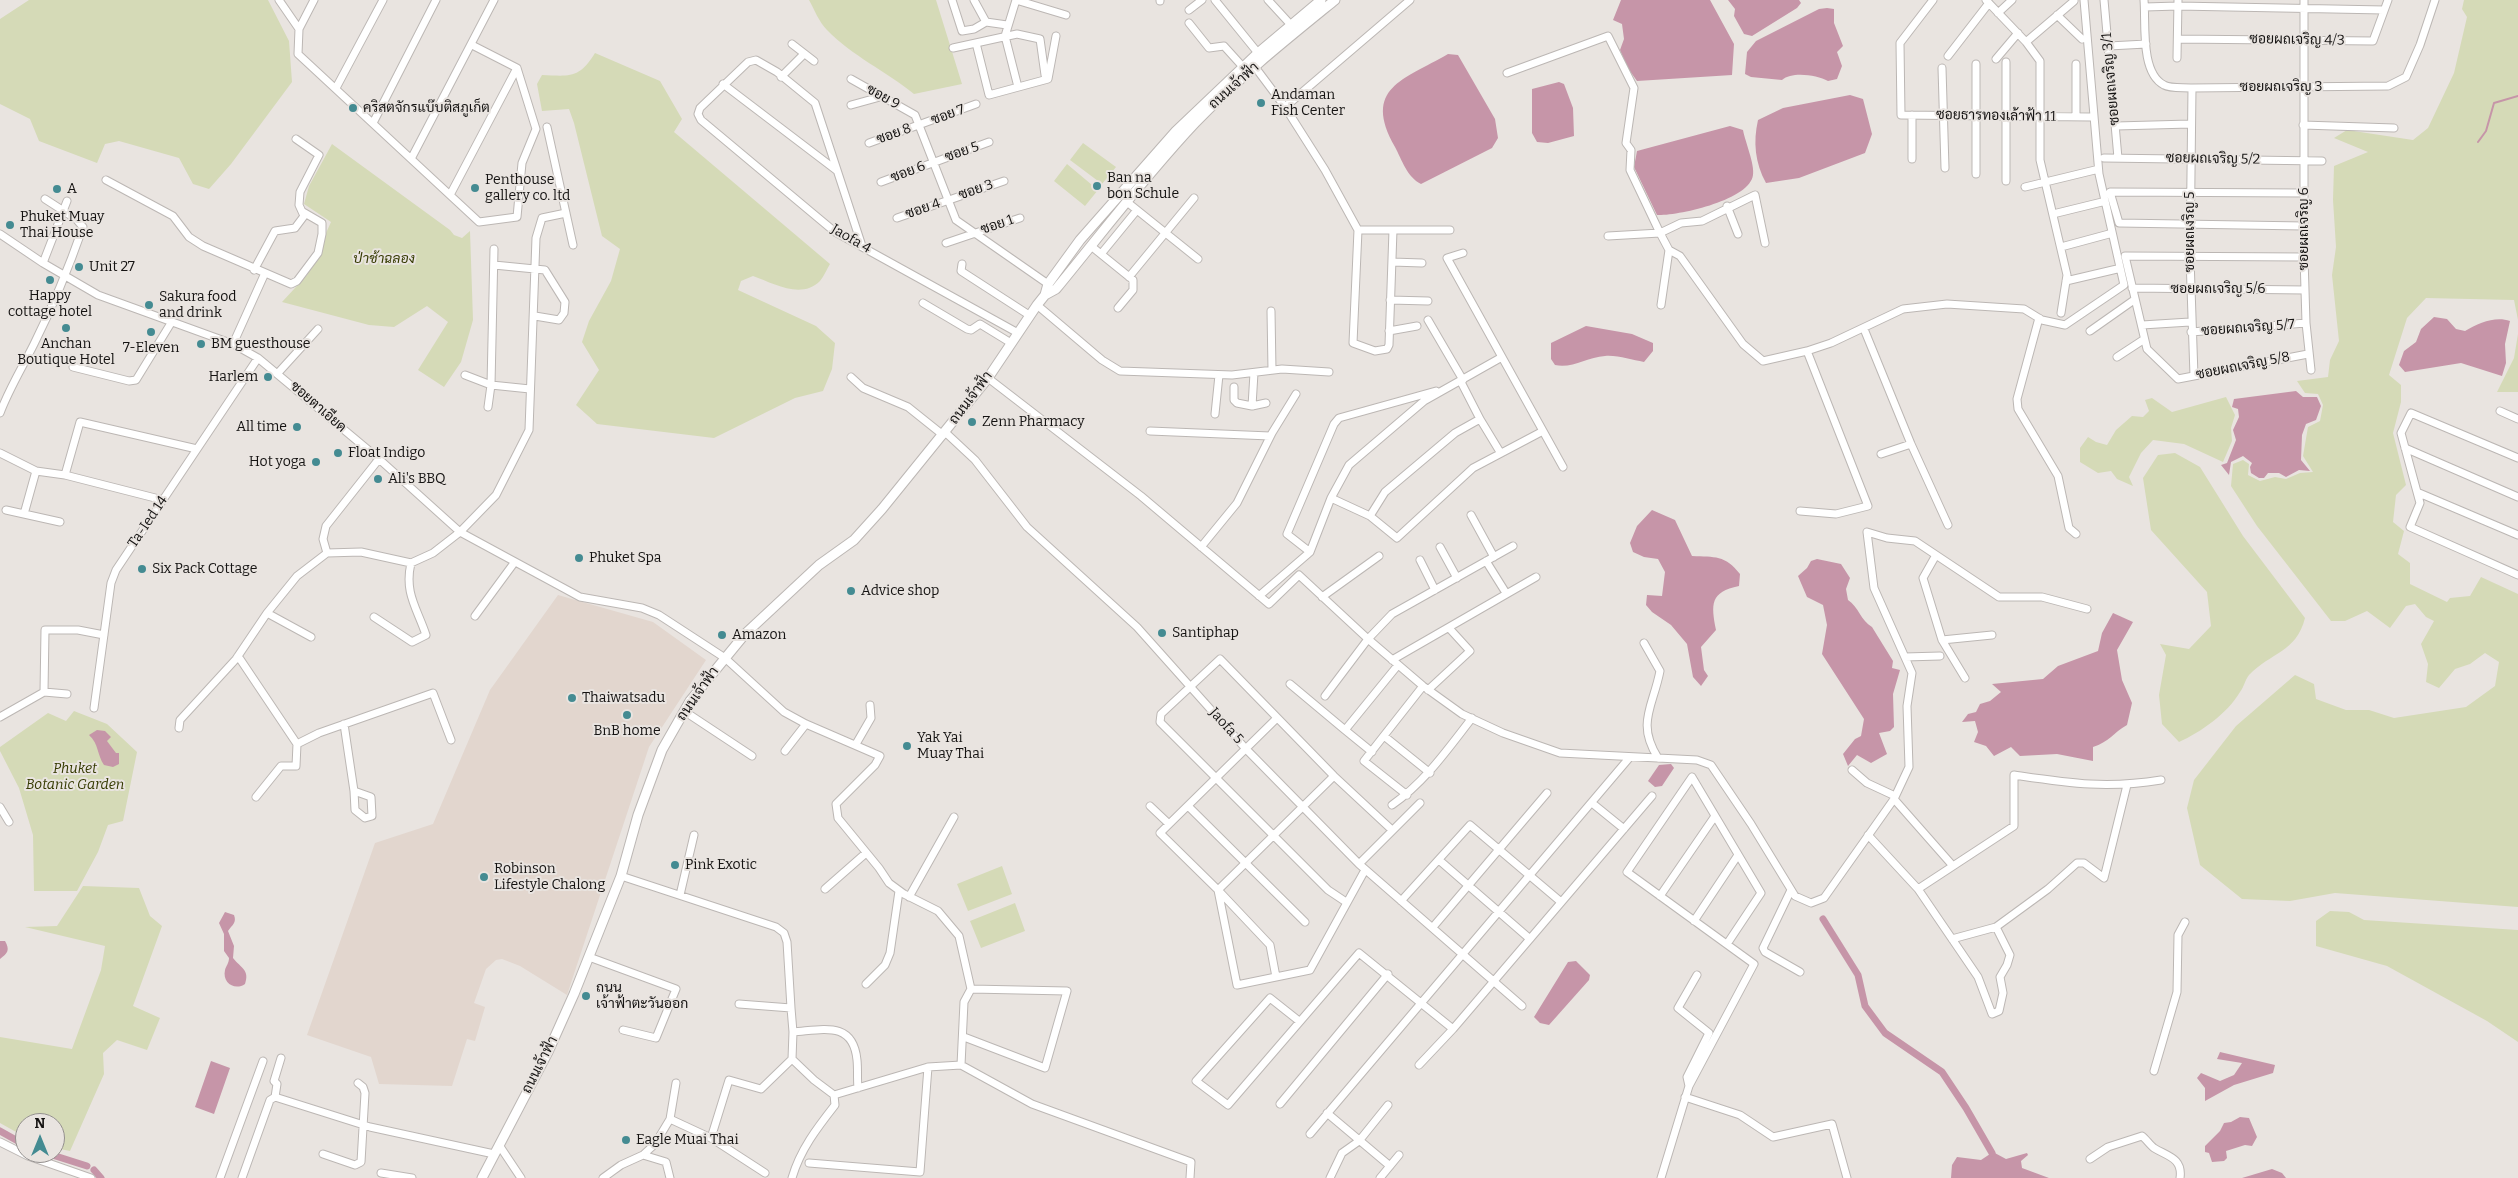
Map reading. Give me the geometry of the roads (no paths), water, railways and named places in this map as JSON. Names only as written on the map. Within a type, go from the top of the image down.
[{"type":"main road","name":"ถนนเจ้าฟ้า","points":[[1045,295],[1048,284],[1080,240],[1176,131],[1258,53],[1321,0]]},
{"type":"main road","name":"ถนนเจ้าฟ้า","points":[[482,1178],[548,1052],[621,876],[638,815],[662,750],[684,711],[745,634],[819,565],[854,540],[944,434],[988,378],[1029,315],[1045,295],[1056,289],[1195,123],[1255,67],[1335,0]]},
{"type":"street","points":[[279,0],[299,29]]},
{"type":"street","points":[[314,0],[299,29],[298,54],[479,222],[517,217],[522,163],[536,129],[517,68],[472,45]]},
{"type":"street","points":[[336,88],[383,0]]},
{"type":"street","points":[[373,123],[436,0]]},
{"type":"street","points":[[412,159],[494,0]]},
{"type":"street","points":[[952,0],[962,31],[974,29],[986,22],[1007,25]]},
{"type":"street","points":[[974,0],[986,22]]},
{"type":"street","points":[[1018,87],[1005,36],[1016,0],[1066,15]]},
{"type":"street","points":[[1188,10],[1202,0]]},
{"type":"street","points":[[1215,0],[1258,53]]},
{"type":"street","points":[[1268,0],[1291,25]]},
{"type":"street","points":[[1285,107],[1410,0]]},
{"type":"street","name":"ซอยธารทองเล้าฟ้า 11","points":[[1933,0],[1900,43],[1901,114],[2091,117]]},
{"type":"street","points":[[1998,13],[2012,0]]},
{"type":"street","points":[[1507,73],[1608,36],[1634,88],[1626,143],[1631,150],[1630,170],[1660,233],[1670,250],[1680,256],[1743,344],[1763,361],[1807,351],[1864,329],[1903,309],[1947,304],[2024,309],[2039,318],[2066,325],[2124,285],[2099,174],[2084,0]]},
{"type":"street","name":"ซอยผถเจริญ 3/1","points":[[2104,0],[2118,158]]},
{"type":"street","name":"ซอยผถเจริญ 6","points":[[2304,0],[2304,257],[2306,323],[2311,370]]},
{"type":"street","name":"ซอยผถเจริญ 4/3","points":[[2178,39],[2373,41],[2388,0]]},
{"type":"street","name":"ซอยผถเจริญ 3","points":[[2145,4],[2146,44],[2149,65],[2154,78],[2165,86],[2192,88],[2388,86],[2406,77],[2420,45],[2435,0]]},
{"type":"street","points":[[1948,56],[1988,2],[2026,42],[2040,61],[2040,160],[2067,275],[2061,313]]},
{"type":"street","points":[[2026,42],[2074,2]]},
{"type":"street","points":[[2177,58],[2178,3]]},
{"type":"street","points":[[2145,4],[2178,3],[2384,10]]},
{"type":"street","points":[[2057,15],[2082,40]]},
{"type":"street","points":[[1190,23],[1209,48],[1224,46],[1243,67]]},
{"type":"street","points":[[1996,59],[2018,33]]},
{"type":"street","points":[[953,48],[1017,34],[1040,39],[1046,80]]},
{"type":"street","points":[[976,43],[989,95],[1048,79],[1056,36]]},
{"type":"street","points":[[792,44],[814,61]]},
{"type":"street","points":[[2109,46],[2146,44]]},
{"type":"street","points":[[781,77],[804,54]]},
{"type":"street","points":[[837,171],[723,84],[748,62],[756,60],[815,103],[862,246]]},
{"type":"street","points":[[2006,62],[2006,181]]},
{"type":"street","points":[[1976,64],[1976,174]]},
{"type":"street","points":[[2076,64],[2076,117]]},
{"type":"street","points":[[1255,67],[1285,107],[1325,170],[1358,230],[1353,343],[1380,351],[1388,347],[1393,230]]},
{"type":"street","points":[[450,195],[517,68]]},
{"type":"street","points":[[1942,68],[1945,168]]},
{"type":"street","name":"ซอย 9","points":[[852,79],[880,97],[916,115],[920,125]]},
{"type":"street","name":"Jaofa 4","points":[[723,84],[700,108],[698,114],[701,120],[835,232],[1018,333]]},
{"type":"street","name":"ซอยผถเงริญ 5","points":[[2192,88],[2190,124],[2190,322],[2194,376]]},
{"type":"street","points":[[850,106],[880,97]]},
{"type":"street","name":"ซอย 7","points":[[920,125],[976,104]]},
{"type":"street","points":[[1912,115],[1912,158]]},
{"type":"street","points":[[2116,126],[2190,124]]},
{"type":"street","points":[[920,125],[956,220],[1048,284]]},
{"type":"street","name":"ซอย 8","points":[[869,143],[920,125]]},
{"type":"street","points":[[2304,125],[2394,128]]},
{"type":"street","points":[[547,126],[573,245]]},
{"type":"street","points":[[254,270],[275,231],[297,227],[304,217],[299,205],[300,192],[320,155],[296,139]]},
{"type":"street","name":"ซอย 5","points":[[934,162],[989,142]]},
{"type":"street","name":"ซอยผถเจริญ 5/2","points":[[2104,158],[2190,158],[2322,162]]},
{"type":"street","name":"ซอย 6","points":[[881,182],[934,162]]},
{"type":"street","points":[[2025,187],[2095,170]]},
{"type":"street","points":[[106,180],[173,216],[189,237],[203,246],[286,283],[294,284],[315,257],[323,228],[318,218],[303,212]]},
{"type":"street","name":"ซอย 3","points":[[949,200],[1004,180]]},
{"type":"street","points":[[2304,193],[2110,192],[2119,223],[2304,226]]},
{"type":"street","points":[[1608,236],[1660,233],[1681,223],[1702,220],[1727,206],[1755,195],[1765,243]]},
{"type":"street","points":[[1129,277],[1194,198]]},
{"type":"street","points":[[0,414],[8,392],[34,344],[66,275],[83,227],[63,210],[45,199]]},
{"type":"street","name":"ซอย 4","points":[[897,218],[949,200]]},
{"type":"street","points":[[43,263],[67,201]]},
{"type":"street","points":[[1127,202],[1198,259]]},
{"type":"street","points":[[2053,214],[2102,202]]},
{"type":"street","points":[[1727,206],[1738,234]]},
{"type":"street","points":[[1101,254],[1137,210]]},
{"type":"street","points":[[179,728],[180,720],[238,656],[267,614],[297,576],[327,553],[361,552],[411,563],[433,553],[460,532],[496,495],[529,430],[535,316],[536,238],[542,218],[566,213]]},
{"type":"street","name":"ซอย 1","points":[[946,242],[1020,218]]},
{"type":"street","points":[[1358,230],[1450,230]]},
{"type":"street","name":"ซอยตาเอียด","points":[[0,234],[43,263],[98,295],[233,344],[258,358],[379,459],[460,532],[580,597],[642,608],[660,616],[725,658],[784,712],[806,724],[880,756],[875,765],[836,804],[838,818],[866,854]]},
{"type":"street","points":[[2061,247],[2109,234]]},
{"type":"street","points":[[1091,246],[1133,280],[1133,290],[1118,308]]},
{"type":"street","points":[[488,407],[491,385],[494,249]]},
{"type":"street","points":[[1661,305],[1670,250]]},
{"type":"street","points":[[1463,252],[1447,258],[1563,467]]},
{"type":"street","points":[[2117,357],[2143,340],[2142,325],[2134,300],[2125,256],[2190,258],[2304,257]]},
{"type":"street","points":[[1392,262],[1422,263]]},
{"type":"street","points":[[962,264],[961,271],[1029,315]]},
{"type":"street","points":[[494,265],[535,268],[548,274],[565,302],[564,313],[559,320],[535,316]]},
{"type":"street","points":[[2066,281],[2117,269]]},
{"type":"street","points":[[233,344],[265,273]]},
{"type":"street","name":"ซอยผถเจริญ 5/6","points":[[2132,288],[2305,290]]},
{"type":"street","points":[[1390,300],[1428,301]]},
{"type":"street","points":[[2090,331],[2134,300]]},
{"type":"street","points":[[923,303],[967,329],[971,330],[980,324],[1011,343]]},
{"type":"street","points":[[1037,305],[1102,360],[1120,371],[1219,374],[1254,373],[1282,369],[1330,372]]},
{"type":"street","points":[[1271,311],[1272,370]]},
{"type":"street","points":[[2039,318],[2017,399],[2018,408],[2058,476],[2069,528],[2076,534]]},
{"type":"street","points":[[1428,320],[1462,381],[1480,419],[1500,452]]},
{"type":"street","name":"ซอยผถเจริญ 5/7","points":[[2142,325],[2190,322]]},
{"type":"street","points":[[73,367],[128,381],[136,380],[171,323]]},
{"type":"street","name":"ซอยผถเจริญ 5/7","points":[[2191,332],[2306,323]]},
{"type":"street","points":[[1389,331],[1417,326]]},
{"type":"street","points":[[278,373],[318,329]]},
{"type":"street","points":[[1864,329],[1911,444],[1948,525]]},
{"type":"street","name":"ซอยผถเจริญ 5/8","points":[[2143,340],[2147,349],[2178,379],[2308,354]]},
{"type":"street","points":[[1800,511],[1836,514],[1868,506],[1807,351]]},
{"type":"street","points":[[1259,596],[1310,552],[1331,498],[1349,465],[1424,401],[1502,357]]},
{"type":"street","name":"Ta-Ied 14","points":[[94,708],[111,583],[116,570],[258,358]]},
{"type":"street","points":[[1252,406],[1254,373]]},
{"type":"street","points":[[1215,414],[1219,374]]},
{"type":"street","points":[[466,375],[491,385],[530,389]]},
{"type":"street","name":"Jaofa 5","points":[[851,377],[863,388],[908,407],[975,460],[1027,527],[1137,627],[1246,749],[1302,808],[1365,870],[1522,1006]]},
{"type":"street","points":[[988,378],[1140,496],[1269,604],[1299,575],[1368,639],[1425,688],[1472,718],[1503,733],[1560,753],[1697,760],[1711,765],[1751,824],[1795,896],[1810,903],[1824,898],[1895,797],[1909,767],[1907,706],[1912,673],[1874,588],[1867,532],[1887,538],[1915,541],[1999,597],[2042,597],[2087,609]]},
{"type":"street","points":[[1234,387],[1234,400],[1237,404],[1252,406],[1266,404]]},
{"type":"street","points":[[1310,552],[1288,534],[1339,418],[1448,387]]},
{"type":"street","points":[[1201,547],[1236,503],[1270,436],[1296,394]]},
{"type":"street","points":[[2500,411],[2518,420]]},
{"type":"street","points":[[2518,458],[2411,413],[2401,434],[2419,493],[2420,503],[2410,528],[2518,575]]},
{"type":"street","points":[[1370,516],[1385,492],[1455,433],[1480,419]]},
{"type":"street","points":[[65,475],[80,422],[197,449]]},
{"type":"street","points":[[1150,431],[1270,436]]},
{"type":"street","points":[[1331,498],[1370,516],[1397,538],[1473,468],[1500,452],[1543,431]]},
{"type":"street","points":[[1880,454],[1911,444]]},
{"type":"street","points":[[2405,448],[2518,497]]},
{"type":"street","points":[[0,453],[36,471],[65,475],[163,500]]},
{"type":"street","points":[[327,553],[323,539],[326,526],[379,459]]},
{"type":"street","points":[[24,514],[36,471]]},
{"type":"street","points":[[2419,493],[2518,535]]},
{"type":"street","points":[[6,510],[60,522]]},
{"type":"street","points":[[1471,515],[1494,557]]},
{"type":"street","points":[[1326,696],[1368,639],[1392,614],[1513,546]]},
{"type":"street","points":[[1440,547],[1457,578]]},
{"type":"street","points":[[1936,555],[1923,578],[1942,640],[1965,678]]},
{"type":"street","points":[[1322,597],[1379,556]]},
{"type":"street","points":[[1420,560],[1435,590]]},
{"type":"street","points":[[1486,561],[1506,593]]},
{"type":"street","points":[[475,616],[514,562]]},
{"type":"street","points":[[374,617],[412,642],[426,635],[409,593],[408,575],[411,563]]},
{"type":"street","points":[[1345,730],[1395,662],[1506,593],[1536,577]]},
{"type":"street","points":[[267,614],[311,637]]},
{"type":"street","points":[[1407,795],[1364,761],[1425,688],[1470,650],[1449,628]]},
{"type":"street","points":[[44,692],[45,630],[78,630],[104,635]]},
{"type":"street","points":[[1942,640],[1992,635]]},
{"type":"street","points":[[1644,644],[1660,671],[1646,725],[1651,746],[1658,758]]},
{"type":"street","points":[[238,656],[297,744],[296,766],[281,766],[256,797]]},
{"type":"street","points":[[1905,657],[1940,656]]},
{"type":"street","points":[[1346,902],[1328,890],[1160,722],[1162,714],[1192,688],[1220,659],[1334,776],[1392,830]]},
{"type":"street","points":[[1290,684],[1372,752]]},
{"type":"street","points":[[0,717],[44,692],[67,694]]},
{"type":"street","points":[[297,744],[344,724],[433,694],[451,740]]},
{"type":"street","points":[[856,744],[871,718],[870,705]]},
{"type":"street","points":[[684,711],[752,756]]},
{"type":"street","points":[[1276,977],[1270,945],[1160,833],[1278,718]]},
{"type":"street","points":[[1392,805],[1407,795],[1430,773],[1472,718]]},
{"type":"street","points":[[344,724],[354,791]]},
{"type":"street","points":[[786,751],[806,724]]},
{"type":"street","points":[[1384,736],[1430,773]]},
{"type":"street","points":[[1310,1134],[1630,757]]},
{"type":"street","points":[[1852,770],[1867,783],[1895,797],[1953,866]]},
{"type":"street","points":[[1918,889],[2014,826],[2014,775],[2080,785],[2128,785],[2161,780]]},
{"type":"street","points":[[1218,890],[1334,776]]},
{"type":"street","points":[[1661,1178],[1689,1086],[1754,964],[1627,872],[1692,777],[1761,893],[1727,944]]},
{"type":"street","points":[[1952,939],[1996,927],[2048,889],[2077,864],[2084,864],[2104,878],[2128,785]]},
{"type":"street","points":[[1433,927],[1547,793]]},
{"type":"street","points":[[1419,1065],[1453,1029],[1652,796]]},
{"type":"street","points":[[1359,864],[1420,803]]},
{"type":"street","points":[[1592,803],[1624,829]]},
{"type":"street","points":[[1150,806],[1169,824]]},
{"type":"street","points":[[1188,806],[1305,922]]},
{"type":"street","points":[[0,807],[9,822]]},
{"type":"street","points":[[1660,896],[1715,816]]},
{"type":"street","points":[[909,897],[954,817]]},
{"type":"street","points":[[1401,901],[1470,825],[1561,902]]},
{"type":"street","points":[[680,895],[694,835]]},
{"type":"street","points":[[1868,835],[1918,889],[1978,977],[1992,1014],[2002,1006],[2003,993],[2000,976],[2008,965],[2010,955],[1996,927]]},
{"type":"street","points":[[825,889],[840,874],[866,854],[879,868],[888,883],[909,897],[938,911],[959,936],[971,989],[964,1002],[964,1037],[961,1064]]},
{"type":"street","points":[[1694,921],[1738,854]]},
{"type":"street","points":[[1439,860],[1467,887],[1530,939]]},
{"type":"street","points":[[1218,890],[1237,985],[1310,970],[1365,870]]},
{"type":"street","points":[[621,876],[776,927],[784,933],[787,942],[793,1032],[792,1059],[761,1088],[729,1080],[711,1138]]},
{"type":"street","points":[[1792,890],[1763,948],[1765,952],[1800,972]]},
{"type":"street","points":[[866,984],[885,965],[890,954],[900,891]]},
{"type":"street","points":[[2154,1070],[2177,992],[2178,935],[2185,922]]},
{"type":"street","points":[[1298,1021],[1270,998],[1196,1081],[1228,1105],[1298,1021],[1359,953],[1388,974],[1453,1029]]},
{"type":"street","points":[[589,957],[676,990],[656,1038],[623,1030]]},
{"type":"street","points":[[1280,1104],[1388,974]]},
{"type":"street","points":[[1689,1086],[1687,1076],[1709,1033],[1678,1008],[1697,975]]},
{"type":"street","points":[[964,1037],[1045,1068],[1066,991],[971,989]]},
{"type":"street","points":[[739,1004],[790,1008]]},
{"type":"street","points":[[793,1032],[830,1029],[842,1032],[850,1037],[857,1061],[858,1088]]},
{"type":"street","points":[[242,1178],[270,1100],[274,1097],[277,1084],[274,1081],[274,1075],[281,1058]]},
{"type":"street","points":[[792,1059],[814,1080],[834,1095],[835,1105],[814,1131],[795,1163],[792,1178]]},
{"type":"street","points":[[220,1178],[263,1061]]},
{"type":"street","points":[[834,1095],[928,1067],[961,1064],[1032,1104],[1191,1162],[1190,1178]]},
{"type":"street","points":[[809,1163],[920,1172],[928,1067]]},
{"type":"street","points":[[323,1154],[355,1165],[360,1164],[364,1093],[363,1087],[358,1083]]},
{"type":"street","points":[[603,1178],[621,1164],[643,1155],[654,1144],[670,1119],[676,1083]]},
{"type":"street","points":[[274,1097],[363,1125],[494,1154]]},
{"type":"street","points":[[1685,1097],[1740,1115],[1773,1137],[1832,1124],[1847,1178]]},
{"type":"street","points":[[1330,1178],[1342,1153],[1359,1141],[1388,1105]]},
{"type":"street","points":[[1327,1113],[1390,1166]]},
{"type":"street","points":[[670,1119],[711,1138],[765,1173]]},
{"type":"street","points":[[2090,1158],[2108,1147],[2142,1136],[2152,1147],[2163,1150],[2176,1160],[2180,1166],[2180,1178]]},
{"type":"street","points":[[0,1142],[28,1156],[91,1178]]},
{"type":"street","points":[[499,1145],[521,1178]]},
{"type":"street","points":[[643,1155],[666,1162],[670,1178]]},
{"type":"street","points":[[1380,1178],[1399,1156]]},
{"type":"street","points":[[381,1173],[412,1178]]},
{"type":"waterway","points":[[2478,142],[2486,131],[2494,103],[2518,96]]},
{"type":"waterway","points":[[1823,919],[1858,975],[1865,1006],[1885,1033],[1942,1072],[1966,1108],[1992,1153]]},
{"type":"waterway","points":[[0,1131],[15,1139]]},
{"type":"waterway","points":[[65,1159],[87,1166]]},
{"type":"waterway","points":[[94,1170],[101,1178]]},
{"type":"place","name":"Andaman Fish Center","points":[[1261,103]]},
{"type":"place","name":"คริสตจักรแบ๊บติสภูเก็ต","points":[[353,108]]},
{"type":"place","name":"Ban na bon Schule","points":[[1097,186]]},
{"type":"place","name":"Penthouse gallery co. ltd","points":[[475,188]]},
{"type":"place","name":"A","points":[[57,189]]},
{"type":"place","name":"Phuket Muay Thai House","points":[[10,225]]},
{"type":"place","name":"Unit 27","points":[[79,267]]},
{"type":"place","name":"Happy cottage hotel","points":[[50,280]]},
{"type":"place","name":"Sakura food and drink","points":[[149,305]]},
{"type":"place","name":"Anchan Boutique Hotel","points":[[66,328]]},
{"type":"place","name":"7-Eleven","points":[[151,332]]},
{"type":"place","name":"BM guesthouse","points":[[201,344]]},
{"type":"place","name":"Harlem","points":[[268,377]]},
{"type":"place","name":"Zenn Pharmacy","points":[[972,422]]},
{"type":"place","name":"All time","points":[[297,427]]},
{"type":"place","name":"Float Indigo","points":[[338,453]]},
{"type":"place","name":"Hot yoga","points":[[316,462]]},
{"type":"place","name":"Ali's BBQ","points":[[378,479]]},
{"type":"place","name":"Phuket Spa","points":[[579,558]]},
{"type":"place","name":"Six Pack Cottage","points":[[142,569]]},
{"type":"place","name":"Advice shop","points":[[851,591]]},
{"type":"place","name":"Santiphap","points":[[1162,633]]},
{"type":"place","name":"Amazon","points":[[722,635]]},
{"type":"place","name":"Thaiwatsadu","points":[[572,698]]},
{"type":"place","name":"BnB home","points":[[627,715]]},
{"type":"place","name":"Yak Yai Muay Thai","points":[[907,746]]},
{"type":"place","name":"Pink Exotic","points":[[675,865]]},
{"type":"place","name":"Robinson Lifestyle Chalong","points":[[484,877]]},
{"type":"place","name":"ถนน เจ้าฟ้าตะวันออก","points":[[586,996]]},
{"type":"place","name":"Eagle Muai Thai","points":[[626,1140]]},
{"type":"park label","name":"ป่าช้าฉลอง","points":[[384,259]]},
{"type":"park label","name":"Phuket Botanic Garden","points":[[75,778]]}]
